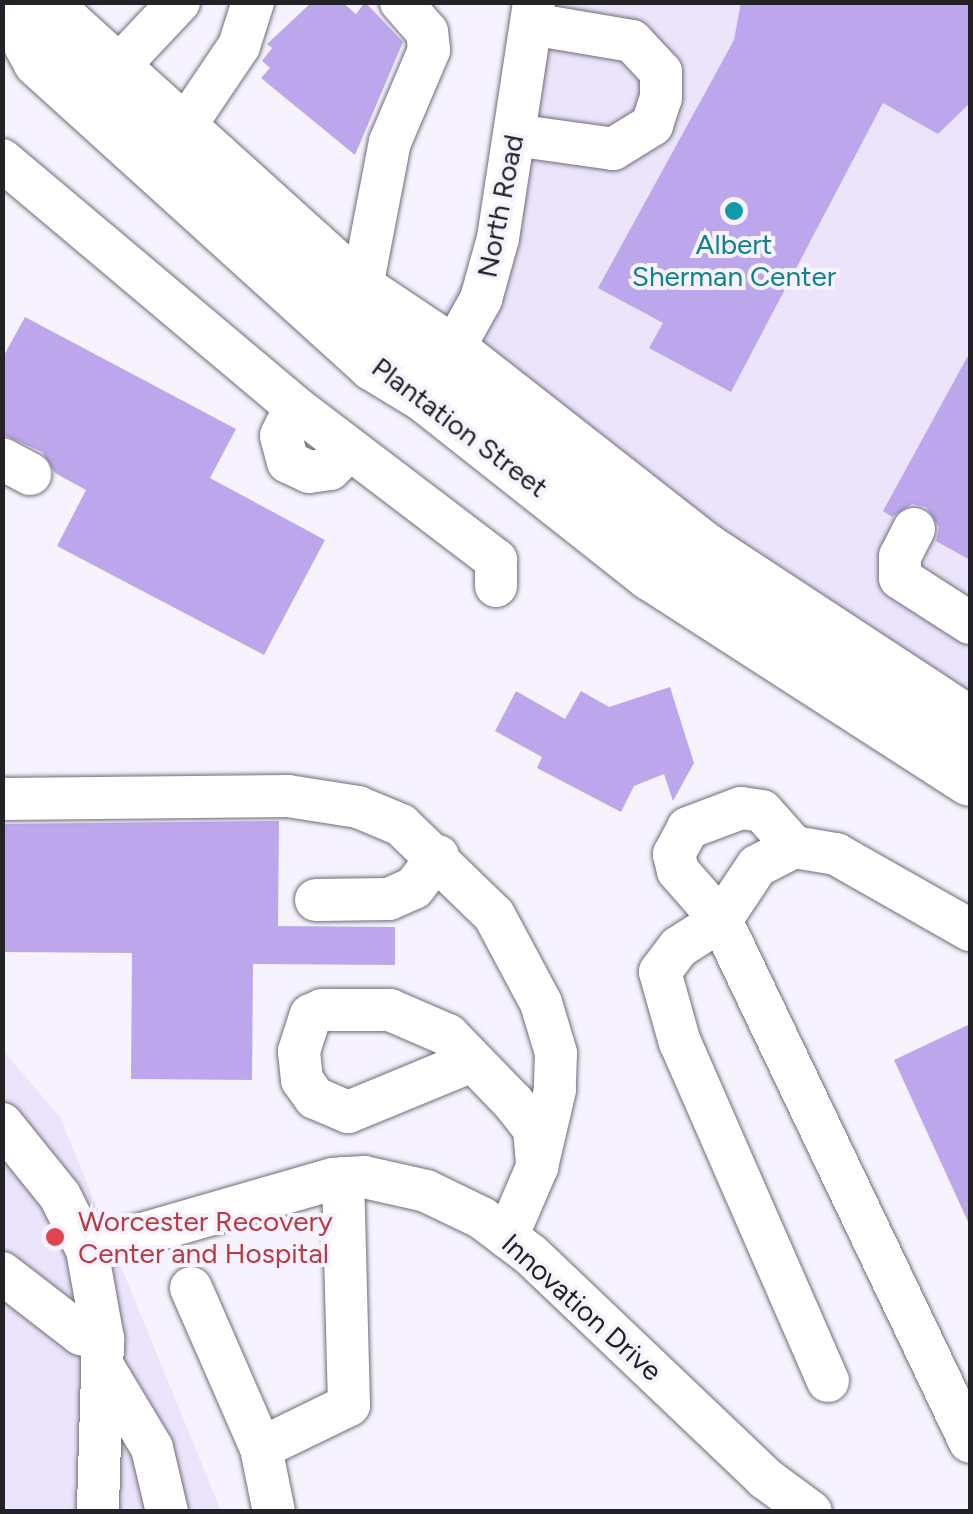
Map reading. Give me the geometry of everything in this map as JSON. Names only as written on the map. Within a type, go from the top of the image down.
[{"type":"main road","name":"Plantation Street","points":[[7,9],[64,25],[361,292],[440,374],[652,573],[970,778]]},
{"type":"main road","name":"Plantation Street","points":[[7,9],[40,60],[374,363],[440,374],[735,573],[970,725]]},
{"type":"street","points":[[114,71],[179,2]]},
{"type":"street","points":[[181,132],[240,46],[253,2]]},
{"type":"street","points":[[361,292],[390,142],[429,50],[427,32],[401,2]]},
{"type":"street","points":[[514,136],[613,149],[652,125],[660,98],[661,72],[632,41],[532,13]]},
{"type":"street","name":"North Road","points":[[440,374],[481,299],[498,238],[532,13]]},
{"type":"street","points":[[2,160],[296,407],[281,436],[288,462],[309,472],[330,469],[350,449],[496,560],[496,586]]},
{"type":"street","points":[[914,528],[897,566],[900,578],[970,624]]},
{"type":"street","points":[[2,799],[326,799],[401,825],[438,856],[494,914],[542,1002],[556,1053],[555,1090],[537,1168],[507,1236]]},
{"type":"street","points":[[794,847],[762,810],[741,808],[688,828],[674,854],[678,871],[721,920],[970,1442]]},
{"type":"street","points":[[828,1380],[661,992],[668,958],[721,920],[756,866],[794,847],[836,854],[970,930]]},
{"type":"street","points":[[316,900],[389,900],[414,888],[438,856]]},
{"type":"street","points":[[472,1061],[528,1120],[537,1168]]},
{"type":"street","points":[[2,1124],[60,1196],[87,1250],[103,1354],[98,1512]]},
{"type":"street","points":[[261,1448],[349,1405],[343,1178]]},
{"type":"street","name":"Innovation Drive","points":[[87,1250],[268,1194],[343,1178],[426,1190],[507,1236],[765,1478],[810,1512]]},
{"type":"street","points":[[2,1272],[103,1354],[152,1448],[167,1512]]},
{"type":"street","points":[[191,1288],[261,1448],[274,1512]]},
{"type":"shaded area","points":[[513,3],[970,3],[970,704],[858,635],[434,322],[478,259]]},
{"type":"shaded area","name":"Worcester Recovery Center and Hospital","points":[[2,1049],[60,1117],[221,1511],[3,1511]]},
{"type":"building","points":[[312,2],[342,2],[356,14],[365,2],[403,42],[355,155],[261,78],[270,68],[262,61],[272,48],[267,44]]},
{"type":"building","name":"Albert Sherman Center","points":[[741,2],[970,2],[970,103],[938,134],[883,103],[731,392],[649,348],[663,323],[598,288],[734,40]]},
{"type":"building","points":[[25,317],[236,429],[210,478],[325,540],[264,655],[57,546],[86,490],[55,473],[42,452],[2,434],[2,359]]},
{"type":"building","points":[[970,352],[970,560],[936,541],[939,527],[926,507],[912,504],[892,517],[883,511]]},
{"type":"building","points":[[670,687],[694,763],[673,801],[664,774],[634,786],[621,812],[537,768],[542,757],[495,731],[516,691],[565,719],[581,691],[609,707]]},
{"type":"building","points":[[279,821],[278,926],[395,927],[395,965],[253,964],[252,1080],[131,1079],[132,953],[2,952],[2,824]]},
{"type":"building","points":[[970,1024],[970,1226],[894,1060]]},
{"type":"place","name":"Albert Sherman Center","points":[[734,211]]},
{"type":"place","name":"Worcester Recovery Center and Hospital","points":[[55,1237]]}]
